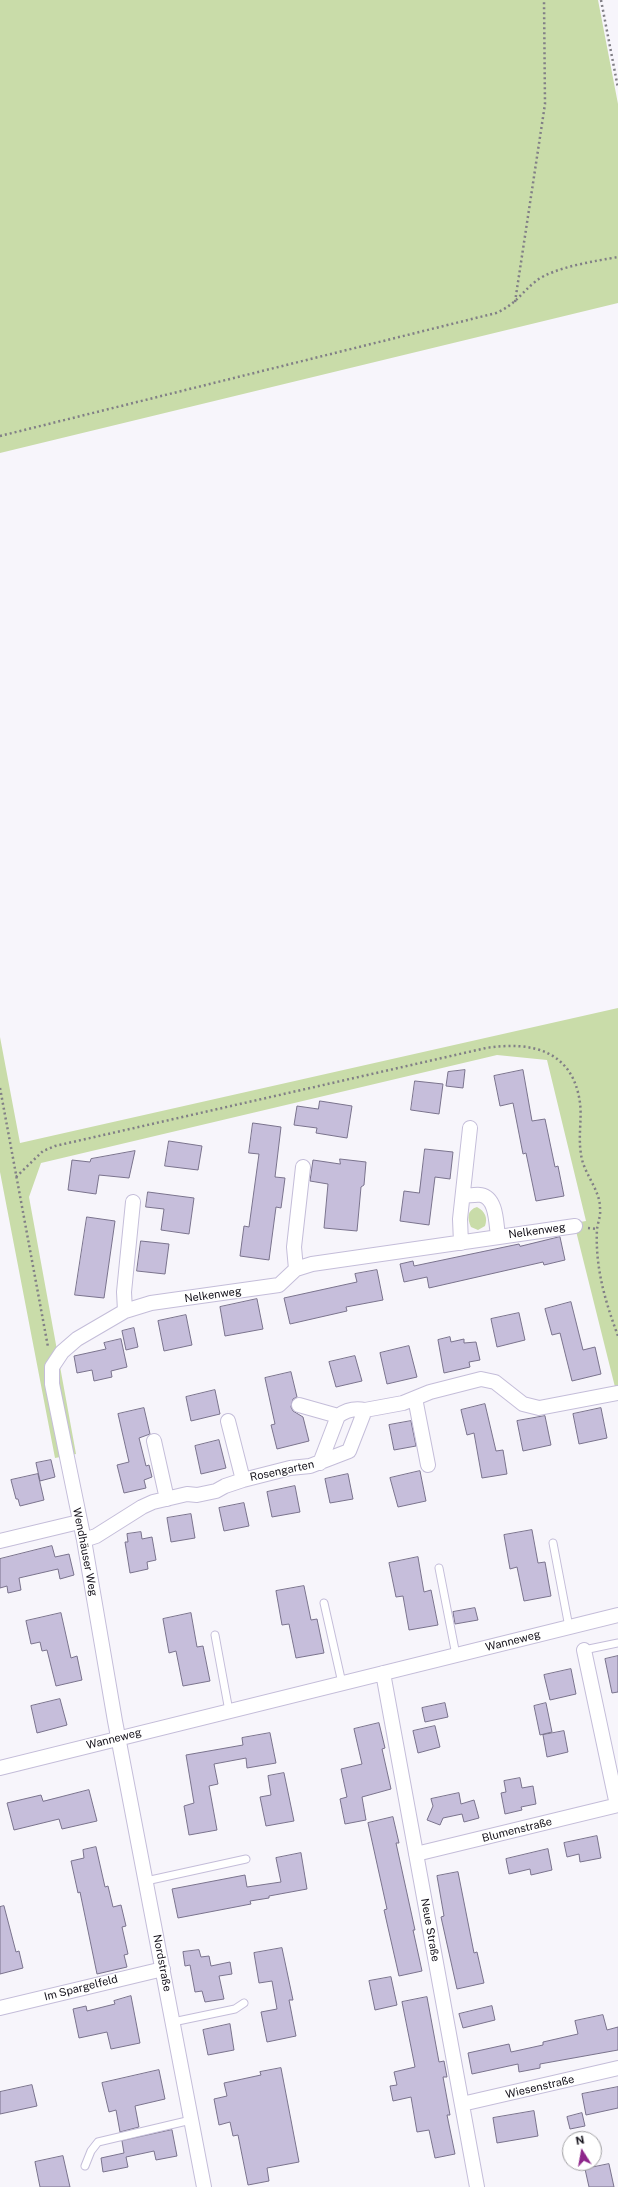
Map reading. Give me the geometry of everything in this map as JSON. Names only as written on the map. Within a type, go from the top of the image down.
[{"type":"street","points":[[461,1244],[460,1219],[470,1128]]},
{"type":"street","points":[[296,1270],[294,1247],[303,1167]]},
{"type":"street","name":"Nelkenweg","points":[[463,1196],[481,1195],[490,1200],[493,1205],[498,1236]]},
{"type":"street","points":[[125,1311],[124,1292],[133,1202]]},
{"type":"street","name":"Nelkenweg","points":[[52,1367],[62,1352],[77,1339],[125,1311],[151,1303],[279,1285],[296,1270],[312,1264],[461,1244],[498,1236],[575,1226]]},
{"type":"street","name":"Wendhäuser Weg","points":[[52,1367],[52,1384],[79,1522],[84,1540],[119,1738]]},
{"type":"street","points":[[299,1405],[338,1416],[344,1411],[358,1408],[365,1410],[415,1398],[430,1392],[481,1379],[495,1382],[524,1404],[539,1408],[617,1393]]},
{"type":"street","points":[[415,1398],[428,1465]]},
{"type":"street","name":"Rosengarten","points":[[84,1540],[96,1536],[142,1507],[167,1499],[216,1491],[225,1486],[243,1480],[320,1463],[349,1451],[365,1410]]},
{"type":"street","name":"Rosengarten","points":[[320,1463],[338,1416]]},
{"type":"street","name":"Rosengarten","points":[[228,1421],[243,1480]]},
{"type":"street","points":[[154,1441],[167,1499]]},
{"type":"street","points":[[0,1541],[79,1522]]},
{"type":"street","name":"Wanneweg","points":[[0,1768],[618,1615]]},
{"type":"street","name":"Blumenstraße","points":[[416,1854],[618,1805],[584,1650]]},
{"type":"street","name":"Neue Straße","points":[[383,1673],[477,2187]]},
{"type":"street","name":"Nordstraße","points":[[119,1738],[204,2187]]},
{"type":"street","name":"Im Spargelfeld","points":[[0,2008],[163,1968]]},
{"type":"street","name":"Wiesenstraße","points":[[462,2104],[618,2068]]},
{"type":"lane","points":[[553,1543],[569,1627]]},
{"type":"lane","points":[[439,1568],[456,1655]]},
{"type":"lane","points":[[324,1603],[342,1683]]},
{"type":"lane","points":[[215,1635],[229,1711]]},
{"type":"lane","points":[[584,1650],[618,1643]]},
{"type":"lane","points":[[146,1881],[246,1859]]},
{"type":"lane","points":[[173,2022],[235,2009],[244,2003]]},
{"type":"lane","points":[[85,2166],[91,2151],[98,2142],[191,2120]]},
{"type":"path","points":[[515,303],[545,104],[544,0]]},
{"type":"path","points":[[601,0],[618,88]]},
{"type":"path","points":[[0,436],[496,313],[515,303],[537,280],[574,265],[618,257]]},
{"type":"path","points":[[16,1177],[43,1151],[55,1146],[486,1048],[518,1045],[543,1049],[562,1062],[578,1091],[580,1103],[581,1156],[588,1178],[598,1196],[600,1208],[597,1230],[602,1287],[618,1336]]},
{"type":"path","points":[[0,1088],[52,1367]]},
{"type":"green space","points":[[0,0],[598,0],[618,104],[618,303],[0,453]]},
{"type":"green space","points":[[618,1008],[618,1399],[574,1223],[586,1221],[547,1060],[497,1055],[41,1163],[29,1197],[76,1454],[55,1458],[0,1172],[0,1037],[20,1143]]},
{"type":"green space","points":[[477,1207],[484,1213],[486,1218],[485,1226],[478,1230],[471,1227],[469,1220],[471,1210]]},
{"type":"building","points":[[465,1070],[463,1088],[446,1086],[448,1072]]},
{"type":"building","points":[[523,1070],[532,1121],[545,1119],[555,1167],[558,1166],[564,1196],[536,1201],[526,1153],[523,1154],[513,1103],[500,1106],[494,1076]]},
{"type":"building","points":[[415,1081],[443,1084],[439,1114],[411,1110]]},
{"type":"building","points":[[320,1101],[352,1106],[347,1138],[316,1133],[317,1128],[294,1125],[297,1106],[318,1109]]},
{"type":"building","points":[[253,1123],[281,1127],[275,1177],[285,1178],[281,1208],[276,1207],[269,1260],[240,1256],[244,1226],[249,1227],[259,1154],[249,1153]]},
{"type":"building","points":[[169,1141],[202,1146],[198,1170],[165,1166]]},
{"type":"building","points":[[425,1149],[453,1152],[450,1179],[435,1177],[429,1225],[400,1221],[404,1191],[419,1193]]},
{"type":"building","points":[[135,1151],[129,1178],[99,1175],[96,1194],[68,1190],[72,1160],[90,1162],[91,1159]]},
{"type":"building","points":[[340,1159],[366,1162],[364,1185],[361,1187],[357,1231],[324,1228],[328,1184],[310,1181],[313,1160],[340,1164]]},
{"type":"building","points":[[148,1192],[194,1198],[189,1234],[161,1230],[164,1209],[146,1207]]},
{"type":"building","points":[[87,1217],[115,1221],[104,1298],[75,1295]]},
{"type":"building","points":[[560,1237],[565,1260],[544,1265],[543,1262],[429,1288],[427,1277],[404,1282],[400,1264],[413,1261],[414,1266]]},
{"type":"building","points":[[141,1241],[169,1244],[165,1274],[137,1271]]},
{"type":"building","points":[[377,1270],[383,1300],[346,1307],[347,1311],[290,1324],[284,1298],[357,1282],[355,1274]]},
{"type":"building","points":[[257,1299],[263,1329],[225,1336],[220,1307]]},
{"type":"building","points":[[571,1302],[583,1350],[595,1347],[601,1374],[572,1381],[560,1333],[552,1335],[545,1309]]},
{"type":"building","points":[[519,1313],[525,1340],[497,1347],[491,1319]]},
{"type":"building","points":[[186,1315],[192,1345],[164,1351],[158,1321]]},
{"type":"building","points":[[134,1328],[138,1347],[126,1350],[122,1331]]},
{"type":"building","points":[[450,1337],[451,1342],[464,1339],[464,1343],[476,1342],[480,1360],[469,1362],[470,1367],[444,1373],[438,1340]]},
{"type":"building","points":[[121,1339],[127,1367],[111,1371],[112,1377],[94,1381],[92,1370],[77,1373],[74,1356],[106,1349],[104,1343]]},
{"type":"building","points":[[409,1346],[417,1377],[387,1384],[380,1353]]},
{"type":"building","points":[[355,1356],[362,1381],[336,1387],[329,1362]]},
{"type":"building","points":[[291,1372],[297,1397],[293,1399],[291,1407],[293,1411],[303,1417],[309,1441],[277,1449],[271,1425],[275,1424],[265,1378]]},
{"type":"building","points":[[215,1390],[220,1414],[191,1421],[186,1397]]},
{"type":"building","points":[[485,1404],[496,1451],[503,1450],[507,1474],[482,1478],[474,1433],[467,1435],[461,1410]]},
{"type":"building","points":[[144,1408],[150,1434],[139,1438],[146,1466],[149,1465],[152,1477],[144,1480],[146,1488],[124,1493],[117,1465],[129,1462],[118,1414]]},
{"type":"building","points":[[601,1408],[607,1438],[579,1444],[573,1414]]},
{"type":"building","points":[[545,1416],[551,1445],[523,1451],[517,1421]]},
{"type":"building","points":[[411,1421],[416,1446],[394,1450],[389,1425]]},
{"type":"building","points":[[219,1440],[226,1468],[201,1474],[195,1446]]},
{"type":"building","points":[[51,1460],[55,1477],[40,1481],[36,1463]]},
{"type":"building","points":[[420,1471],[426,1501],[398,1507],[390,1478]]},
{"type":"building","points":[[38,1474],[44,1500],[20,1506],[18,1499],[16,1499],[11,1480]]},
{"type":"building","points":[[348,1474],[353,1499],[330,1503],[325,1479]]},
{"type":"building","points":[[295,1486],[300,1512],[272,1517],[267,1492]]},
{"type":"building","points":[[244,1503],[249,1526],[224,1531],[219,1508]]},
{"type":"building","points":[[191,1514],[195,1538],[171,1542],[167,1518]]},
{"type":"building","points":[[532,1530],[538,1563],[545,1562],[551,1596],[524,1601],[517,1567],[510,1569],[504,1535]]},
{"type":"building","points":[[141,1532],[142,1539],[152,1537],[156,1560],[147,1562],[148,1569],[130,1573],[125,1542],[128,1542],[127,1534]]},
{"type":"building","points":[[52,1546],[55,1557],[69,1554],[74,1575],[60,1579],[58,1569],[19,1578],[21,1590],[8,1593],[7,1586],[0,1588],[0,1559]]},
{"type":"building","points":[[418,1557],[424,1592],[431,1590],[438,1625],[409,1630],[403,1596],[396,1597],[389,1563]]},
{"type":"building","points":[[304,1586],[311,1620],[317,1619],[324,1653],[296,1658],[289,1624],[282,1625],[276,1591]]},
{"type":"building","points":[[475,1608],[478,1620],[455,1624],[453,1612]]},
{"type":"building","points":[[61,1613],[71,1658],[77,1656],[82,1680],[56,1686],[47,1650],[42,1651],[40,1642],[31,1644],[26,1621]]},
{"type":"building","points":[[191,1613],[197,1647],[203,1646],[210,1681],[183,1686],[176,1651],[169,1653],[163,1619]]},
{"type":"building","points":[[618,1656],[618,1692],[612,1693],[605,1659]]},
{"type":"building","points":[[571,1669],[576,1694],[550,1700],[544,1675]]},
{"type":"building","points":[[60,1699],[67,1725],[37,1733],[31,1706]]},
{"type":"building","points":[[445,1703],[448,1717],[425,1722],[422,1708]]},
{"type":"building","points":[[546,1703],[552,1732],[540,1735],[534,1706]]},
{"type":"building","points":[[379,1723],[385,1748],[382,1749],[391,1789],[362,1797],[366,1820],[345,1824],[340,1799],[347,1797],[341,1769],[362,1764],[354,1729]]},
{"type":"building","points":[[435,1726],[440,1747],[418,1753],[413,1731]]},
{"type":"building","points":[[564,1731],[568,1752],[547,1757],[543,1735]]},
{"type":"building","points":[[270,1733],[276,1763],[247,1768],[246,1758],[214,1764],[218,1784],[209,1786],[217,1830],[189,1835],[184,1806],[194,1803],[186,1755],[243,1745],[242,1738]]},
{"type":"building","points":[[284,1773],[294,1821],[266,1826],[260,1797],[271,1795],[268,1776]]},
{"type":"building","points":[[520,1778],[522,1788],[533,1786],[536,1804],[521,1807],[522,1810],[505,1814],[501,1793],[506,1792],[504,1781]]},
{"type":"building","points":[[89,1790],[97,1821],[62,1829],[59,1819],[14,1830],[7,1803],[41,1795],[43,1801]]},
{"type":"building","points":[[459,1793],[461,1804],[474,1800],[479,1818],[464,1822],[462,1814],[443,1818],[440,1825],[427,1820],[433,1806],[431,1799]]},
{"type":"building","points":[[393,1817],[399,1843],[396,1843],[415,1930],[413,1930],[422,1971],[399,1976],[384,1910],[387,1909],[368,1823]]},
{"type":"building","points":[[597,1836],[601,1858],[580,1862],[579,1854],[567,1857],[564,1843]]},
{"type":"building","points":[[96,1847],[105,1887],[108,1886],[113,1907],[121,1905],[126,1926],[122,1927],[128,1954],[124,1955],[127,1967],[97,1974],[80,1892],[78,1893],[71,1861],[84,1858],[83,1850]]},
{"type":"building","points":[[548,1849],[552,1870],[531,1875],[530,1869],[509,1874],[506,1859]]},
{"type":"building","points":[[301,1853],[307,1889],[250,1901],[251,1904],[178,1918],[172,1889],[245,1875],[247,1887],[281,1882],[276,1858]]},
{"type":"building","points":[[458,1872],[474,1953],[477,1952],[484,1983],[457,1989],[441,1917],[444,1916],[437,1876]]},
{"type":"building","points":[[4,1906],[16,1952],[19,1951],[23,1968],[0,1974],[0,1907]]},
{"type":"building","points":[[282,1948],[293,2000],[289,2000],[296,2036],[267,2042],[261,2012],[277,2009],[272,1981],[259,1983],[254,1953]]},
{"type":"building","points":[[199,1950],[201,1957],[209,1956],[211,1966],[230,1962],[232,1974],[219,1976],[224,1999],[205,2002],[202,1991],[195,1992],[190,1965],[185,1966],[183,1952]]},
{"type":"building","points":[[391,1977],[397,2005],[375,2010],[369,1981]]},
{"type":"building","points":[[131,1996],[140,2043],[111,2049],[107,2032],[79,2038],[73,2009],[86,2006],[87,2011],[115,2004],[114,2001]]},
{"type":"building","points":[[427,1997],[439,2062],[444,2061],[447,2077],[443,2077],[450,2115],[447,2115],[455,2154],[435,2158],[429,2130],[417,2132],[411,2097],[393,2101],[390,2086],[397,2085],[394,2072],[415,2067],[402,2002]]},
{"type":"building","points":[[492,2006],[495,2020],[463,2028],[459,2014]]},
{"type":"building","points":[[603,2015],[607,2030],[618,2027],[618,2050],[540,2064],[540,2068],[519,2072],[518,2064],[472,2074],[468,2053],[509,2044],[511,2052],[543,2045],[543,2042],[578,2034],[575,2021]]},
{"type":"building","points":[[230,2024],[234,2050],[208,2055],[203,2030]]},
{"type":"building","points":[[281,2068],[299,2162],[267,2168],[269,2181],[248,2185],[238,2135],[233,2136],[230,2122],[219,2125],[214,2099],[227,2096],[224,2083],[261,2075],[260,2072]]},
{"type":"building","points":[[159,2070],[165,2099],[135,2106],[139,2127],[120,2132],[116,2110],[109,2112],[102,2083]]},
{"type":"building","points":[[32,2085],[37,2106],[0,2114],[0,2092]]},
{"type":"building","points":[[618,2087],[618,2108],[586,2115],[582,2094]]},
{"type":"building","points":[[534,2111],[538,2136],[497,2143],[493,2118]]},
{"type":"building","points":[[582,2113],[585,2126],[570,2129],[567,2117]]},
{"type":"building","points":[[172,2130],[177,2156],[156,2160],[154,2151],[126,2157],[128,2167],[103,2172],[101,2158],[124,2153],[122,2141]]},
{"type":"building","points":[[63,2156],[70,2187],[40,2187],[35,2162]]},
{"type":"building","points":[[609,2164],[614,2187],[589,2187],[585,2171],[602,2171],[602,2165]]}]
